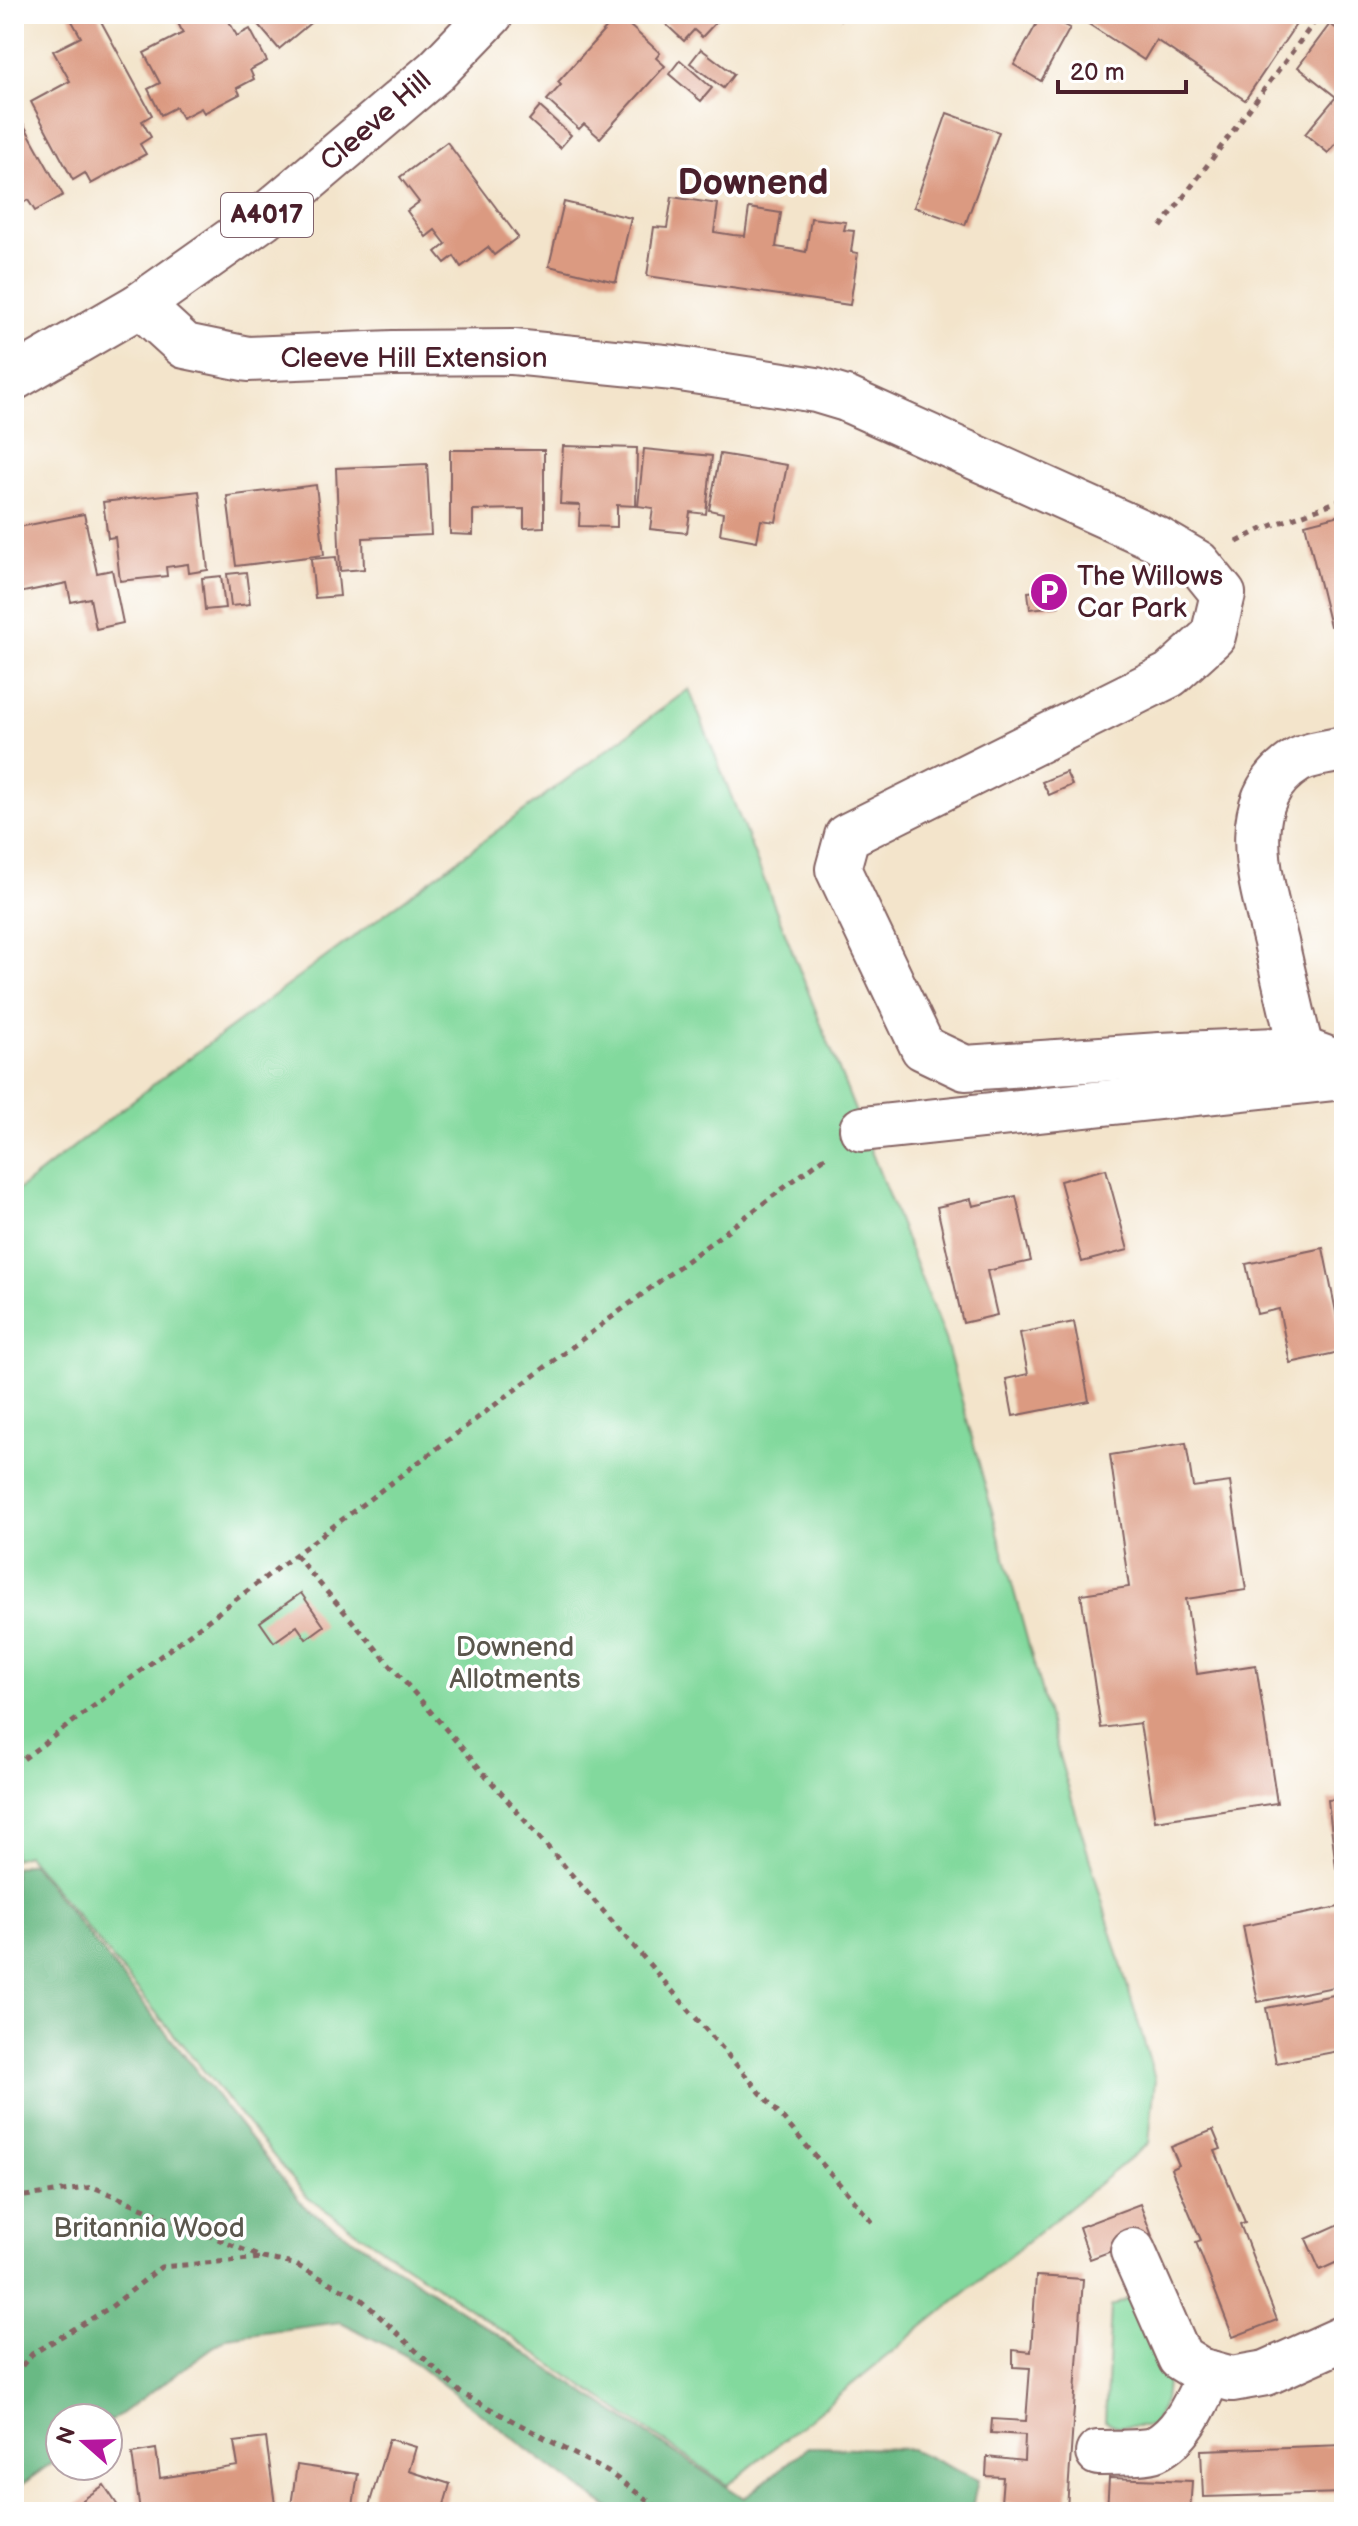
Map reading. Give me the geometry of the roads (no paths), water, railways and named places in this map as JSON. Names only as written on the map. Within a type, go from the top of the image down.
[{"type":"street","name":"Cleeve Hill","points":[[14,378],[140,305],[263,218],[437,70],[491,14]]},
{"type":"street","name":"Cleeve Hill Extension","points":[[140,305],[185,346],[248,359],[513,352],[674,368],[816,390],[846,399],[1157,539],[1198,563],[1223,594],[1213,636],[1170,675],[847,836],[838,869],[923,1048],[965,1068],[1301,1049]]},
{"type":"street","points":[[1344,749],[1298,760],[1278,777],[1264,801],[1257,829],[1257,863],[1301,1049],[1344,1065]]},
{"type":"street","points":[[862,1129],[1344,1077]]},
{"type":"street","points":[[1133,2251],[1180,2358],[1199,2370],[1232,2379],[1266,2373],[1344,2338]]},
{"type":"street","points":[[1098,2453],[1153,2450],[1173,2435],[1189,2416],[1210,2373]]},
{"type":"place","name":"The Willows Car Park","points":[[1049,592]]},
{"type":"district","name":"Downend","points":[[753,183]]},
{"type":"park label","name":"Downend Allotments","points":[[515,1663]]},
{"type":"park label","name":"Britannia Wood","points":[[149,2228]]}]
